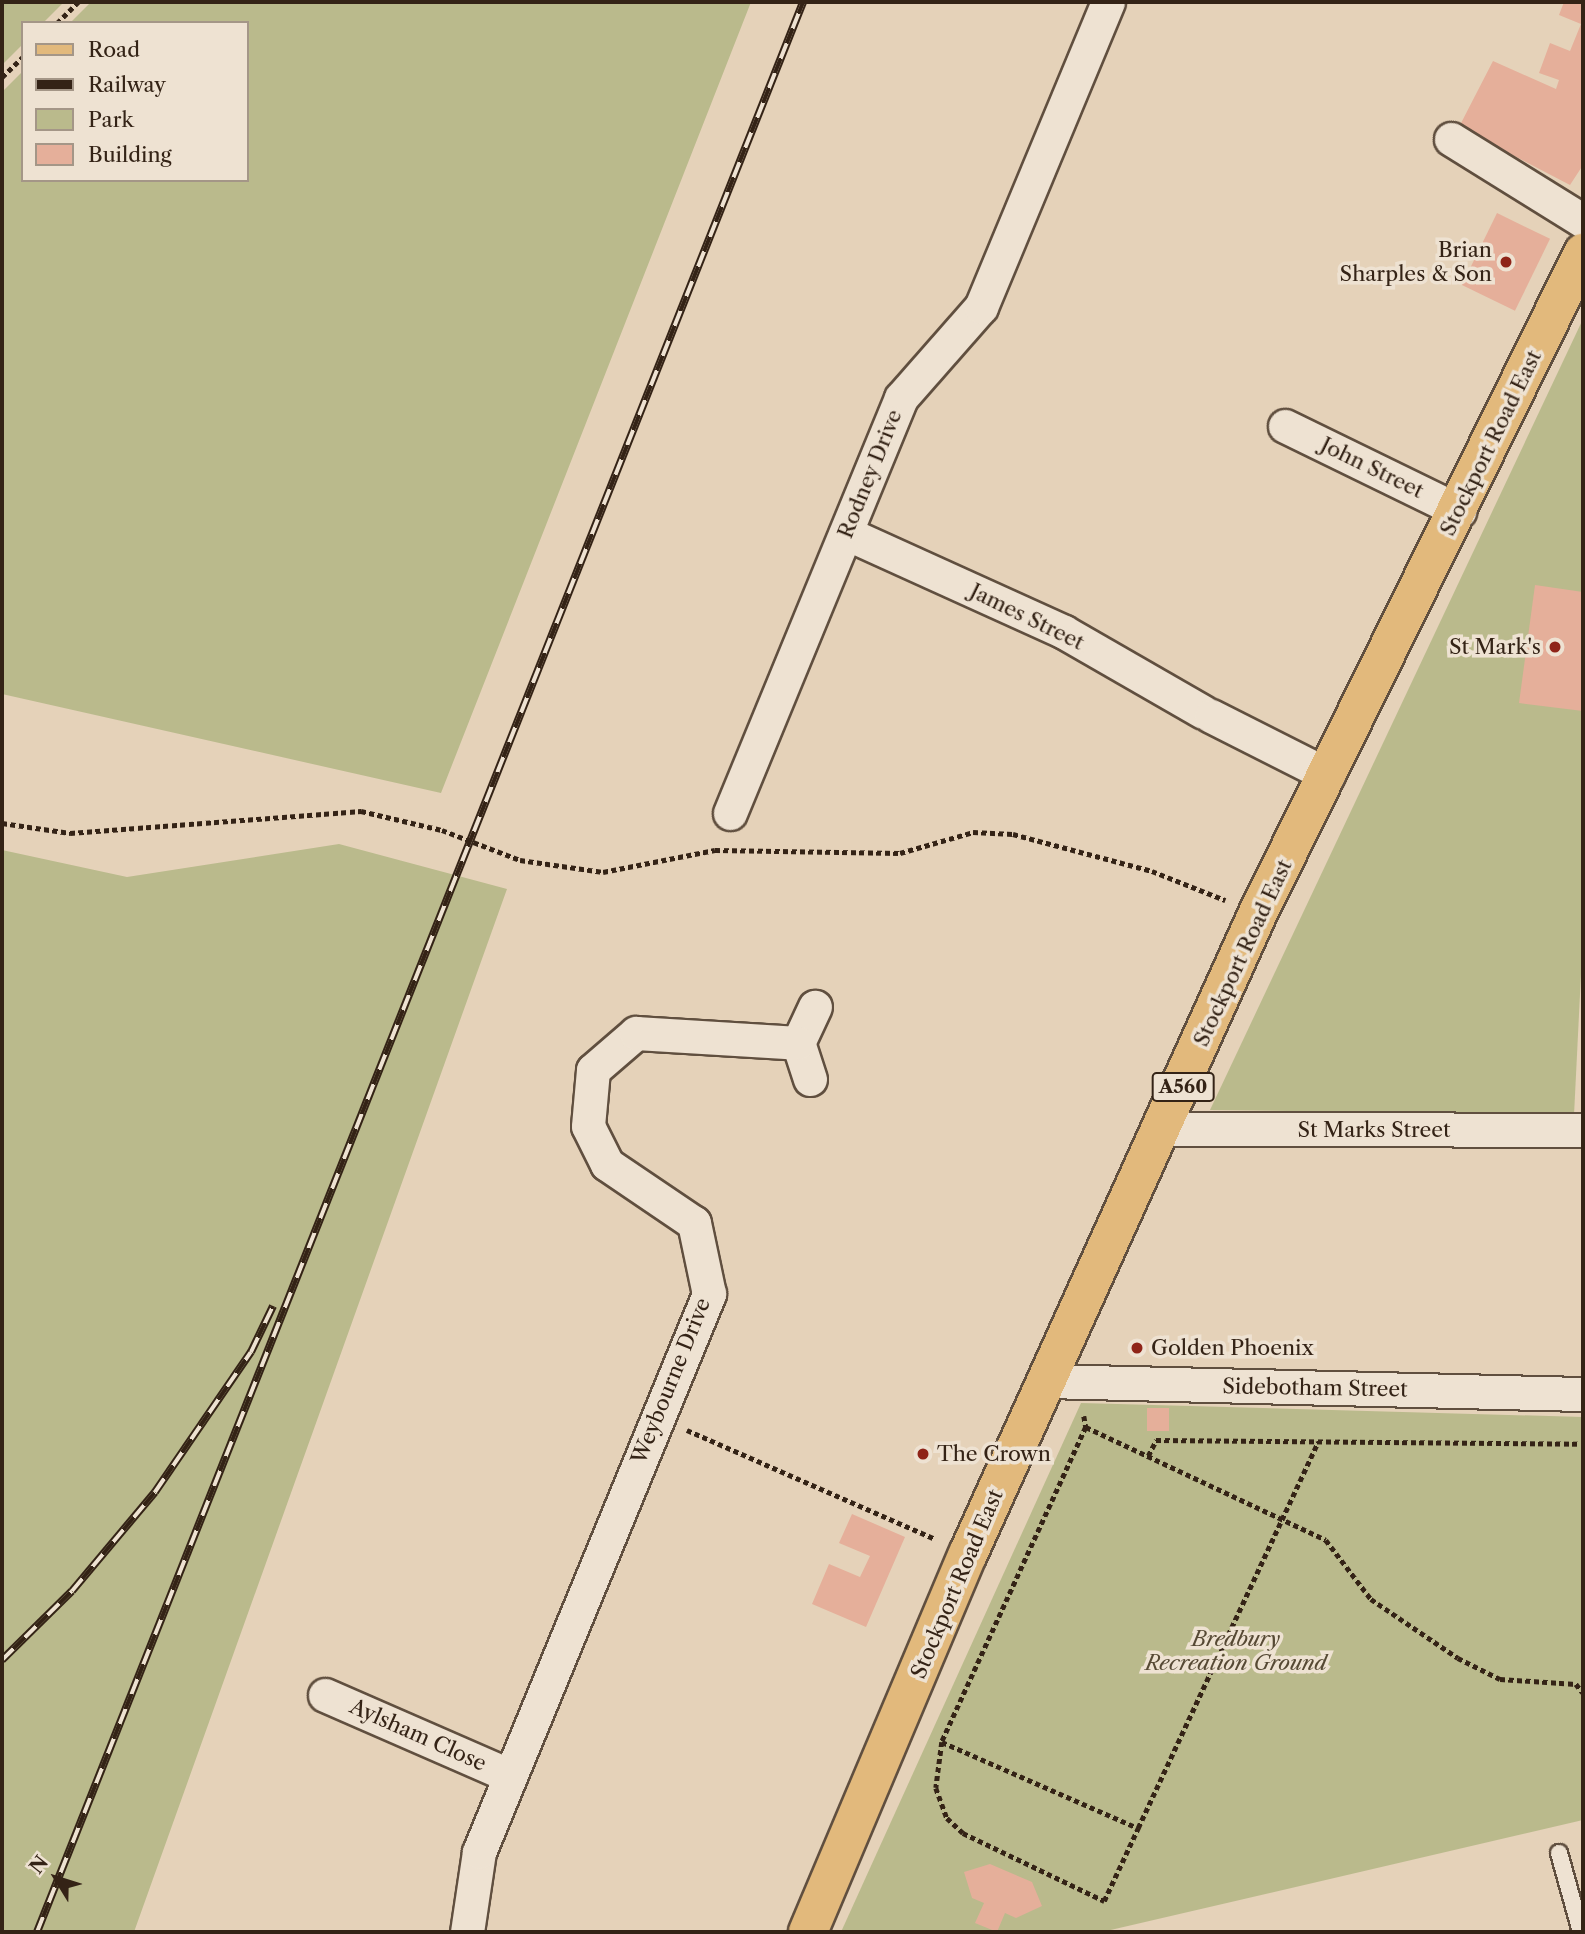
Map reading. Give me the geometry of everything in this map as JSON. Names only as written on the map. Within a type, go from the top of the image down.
[{"type":"main road","name":"Stockport Road East","points":[[808,1932],[968,1554],[1165,1129],[1258,914],[1459,511],[1583,253]]},
{"type":"street","name":"Rodney Drive","points":[[730,813],[901,398],[981,307],[1108,2]]},
{"type":"street","points":[[1451,139],[1583,221]]},
{"type":"street","name":"John Street","points":[[1286,426],[1459,511]]},
{"type":"street","name":"James Street","points":[[846,533],[1064,632],[1207,714],[1328,775]]},
{"type":"street","points":[[810,1079],[798,1043],[815,1007]]},
{"type":"street","name":"Weybourne Drive","points":[[467,1932],[479,1852],[709,1294],[694,1223],[607,1164],[588,1126],[593,1070],[636,1033],[798,1043]]},
{"type":"street","name":"St Marks Street","points":[[1165,1129],[1583,1130]]},
{"type":"street","name":"Sidebotham Street","points":[[1046,1381],[1583,1394]]},
{"type":"street","name":"Aylsham Close","points":[[325,1695],[510,1776]]},
{"type":"lane","points":[[1559,1853],[1581,1932]]},
{"type":"path","points":[[59,21],[78,2]]},
{"type":"path","points":[[2,78],[21,59]]},
{"type":"path","points":[[2,823],[70,833],[361,811],[442,830],[520,860],[603,872],[715,850],[900,853],[973,832],[1013,834],[1152,871],[1258,914]]},
{"type":"path","points":[[657,1418],[968,1554]]},
{"type":"path","points":[[1318,1442],[1282,1519],[1104,1901],[963,1833],[947,1818],[936,1788],[942,1742],[1086,1427],[1282,1519],[1326,1541],[1371,1599],[1397,1625],[1500,1679],[1576,1684],[1583,1693]]},
{"type":"path","points":[[1149,1456],[1156,1440],[1583,1444]]},
{"type":"path","points":[[942,1742],[1138,1828]]},
{"type":"green space","points":[[2,2],[64,2],[45,21],[21,21],[21,46],[2,65]]},
{"type":"green space","points":[[91,2],[751,2],[441,793],[2,694],[2,92],[21,73],[21,182],[248,182],[248,21],[72,21]]},
{"type":"green space","points":[[1583,319],[1583,934],[1574,1115],[1210,1110]]},
{"type":"green space","points":[[339,844],[507,889],[134,1932],[2,1932],[2,850],[127,877]]},
{"type":"green space","name":"Bredbury Recreation Ground","points":[[1081,1403],[1583,1417],[1583,1820],[1102,1932],[841,1932]]},
{"type":"building","points":[[1564,2],[1583,2],[1583,165],[1570,185],[1459,127],[1493,61],[1556,89],[1559,80],[1539,73],[1550,43],[1570,51],[1581,24],[1559,15]]},
{"type":"building","name":"Brian Sharples & Son","points":[[1497,213],[1550,239],[1515,311],[1462,285]]},
{"type":"building","name":"St Mark's","points":[[1535,585],[1583,592],[1583,711],[1519,703]]},
{"type":"building","points":[[1147,1408],[1169,1408],[1169,1431],[1147,1431]]},
{"type":"building","points":[[852,1514],[905,1537],[866,1627],[812,1604],[829,1564],[860,1577],[870,1556],[839,1543]]},
{"type":"building","points":[[990,1864],[1032,1882],[1042,1906],[1016,1918],[1005,1913],[997,1932],[975,1923],[984,1903],[972,1898],[964,1872]]},
{"type":"railway","points":[[37,1932],[803,2]]},
{"type":"railway","points":[[2,1660],[72,1591],[155,1492],[251,1352],[273,1306]]},
{"type":"place","name":"Brian Sharples & Son","points":[[1506,262]]},
{"type":"place","name":"St Mark's","points":[[1555,647]]},
{"type":"place","name":"Golden Phoenix","points":[[1137,1348]]},
{"type":"place","name":"The Crown","points":[[923,1454]]}]
